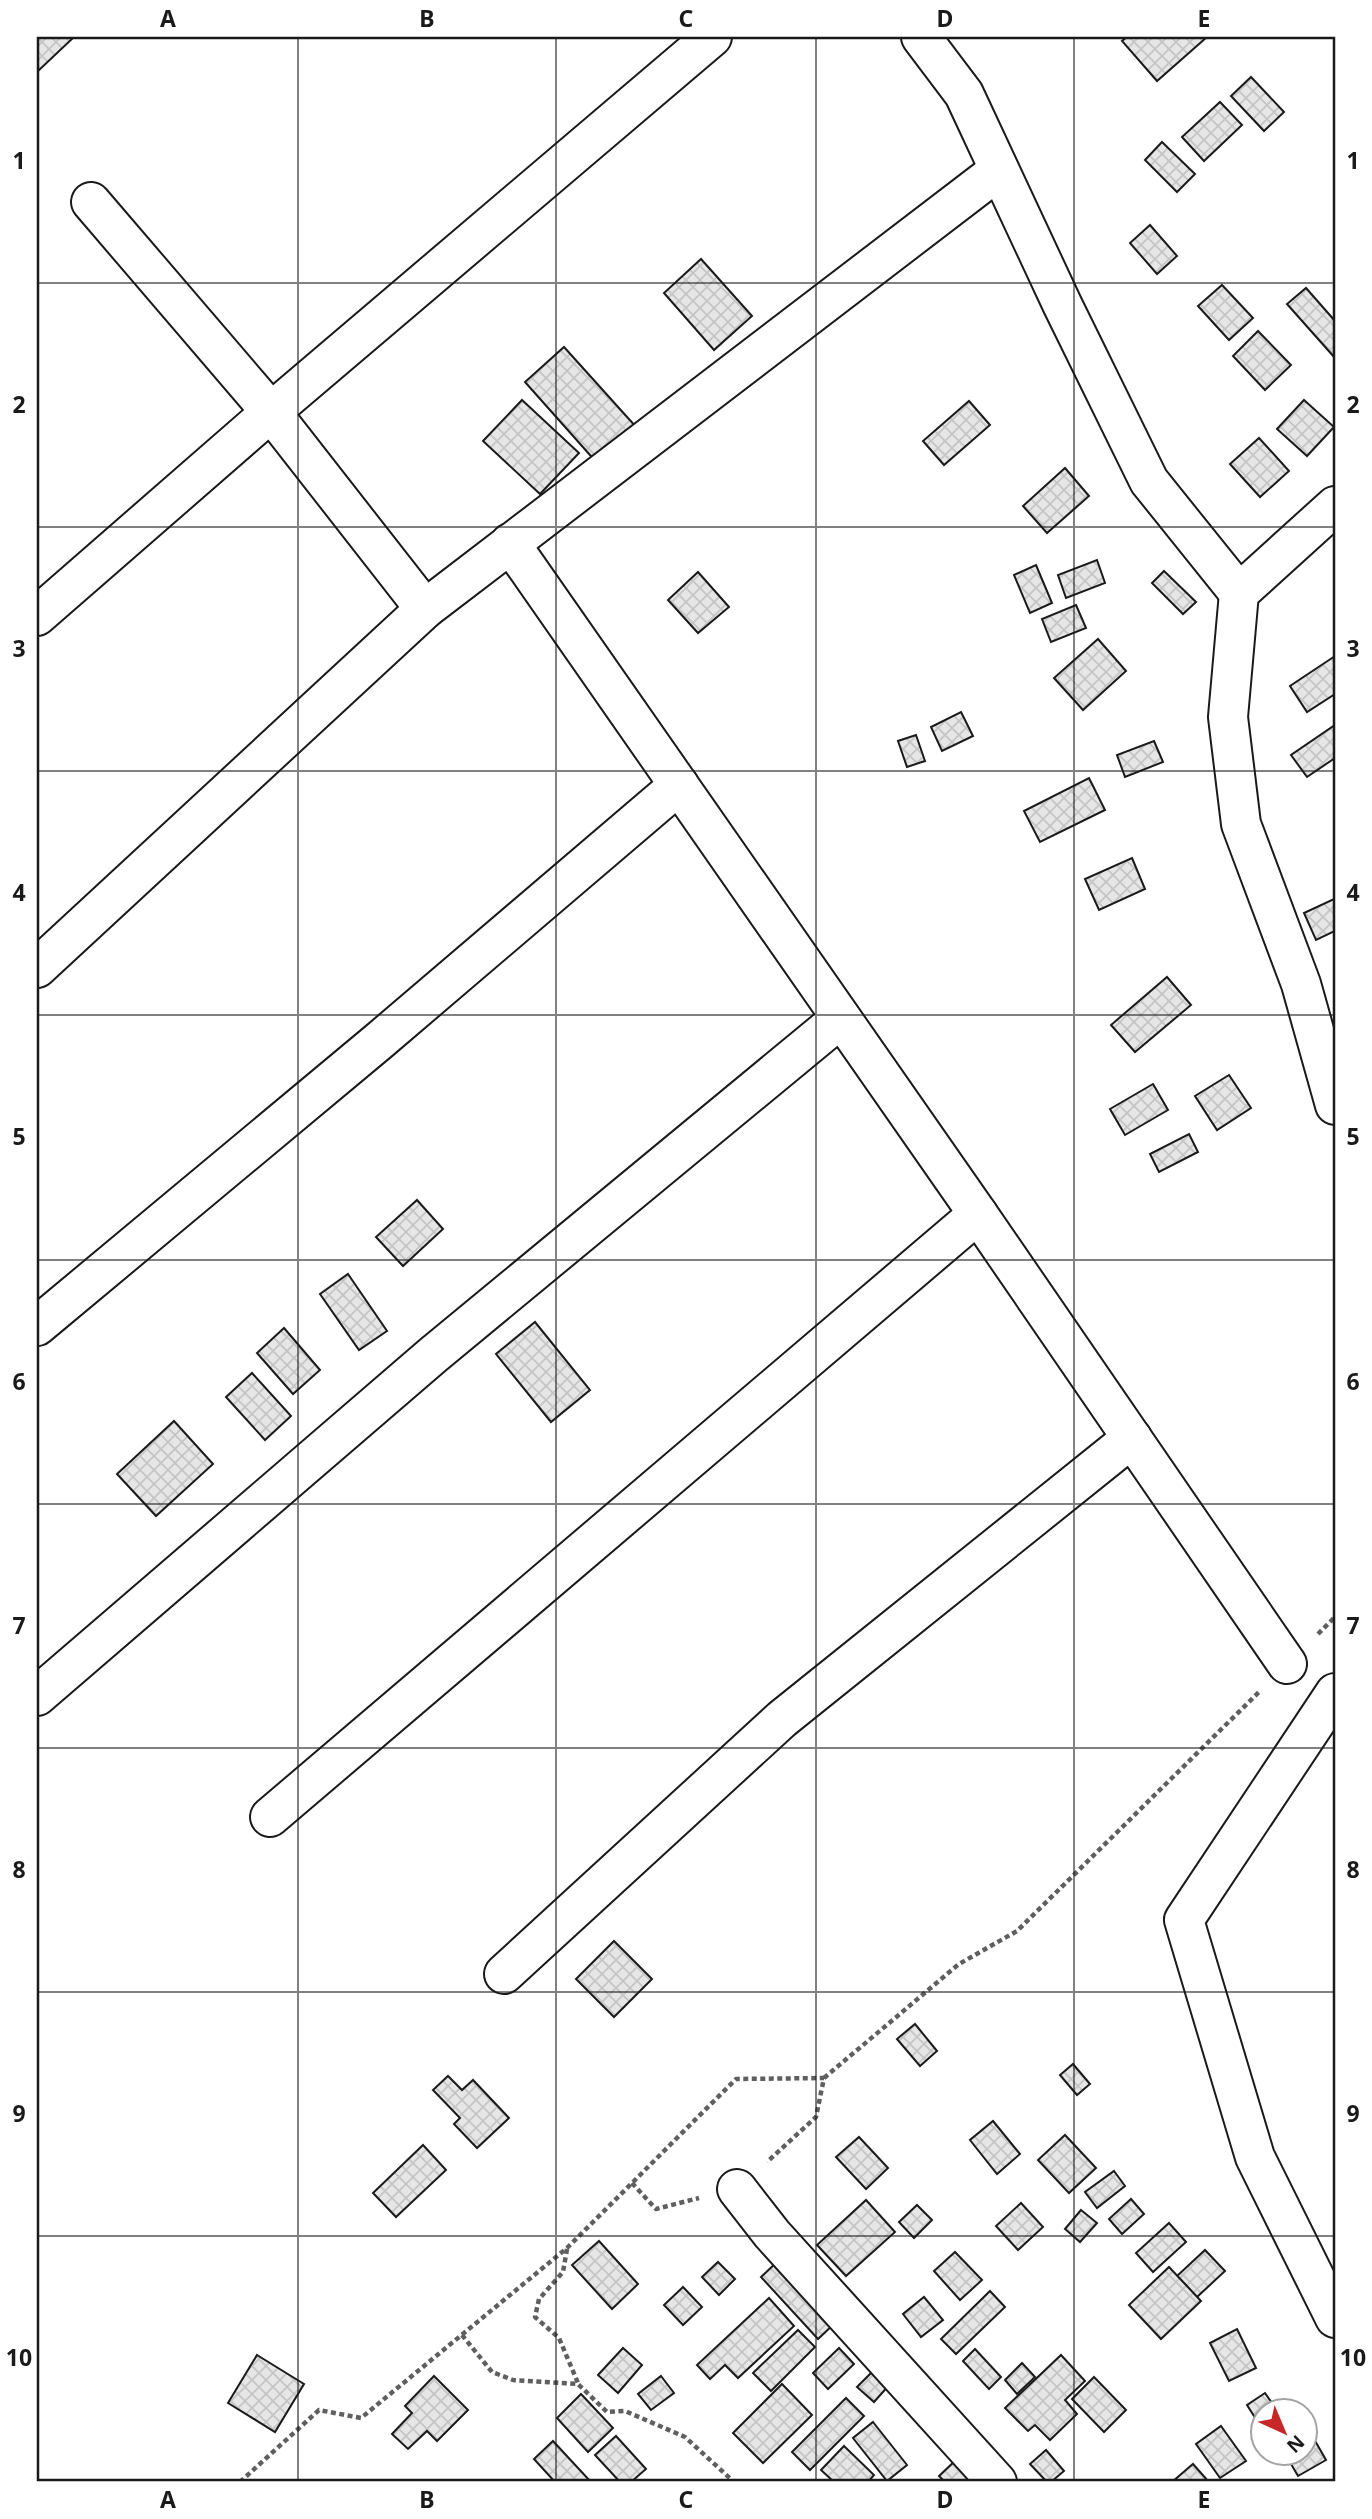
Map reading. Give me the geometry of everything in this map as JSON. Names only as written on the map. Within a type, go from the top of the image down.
[{"type":"street","points":[[37,616],[271,412],[712,37]]},
{"type":"street","points":[[921,37],[964,94],[1062,304],[1149,481],[1239,593]]},
{"type":"street","points":[[37,968],[425,609],[999,170]]},
{"type":"street","points":[[91,202],[271,412],[425,609]]},
{"type":"street","points":[[1335,506],[1239,593],[1228,717],[1241,824],[1301,984],[1335,1105]]},
{"type":"street","points":[[510,543],[978,1214],[1287,1664]]},
{"type":"street","points":[[37,1326],[379,1041],[679,785]]},
{"type":"street","points":[[37,1696],[433,1355],[841,1018]]},
{"type":"street","points":[[270,1817],[978,1214]]},
{"type":"street","points":[[504,1974],[782,1719],[1132,1438]]},
{"type":"street","points":[[1335,1693],[1184,1920],[1255,2157],[1335,2318]]},
{"type":"street","points":[[737,2189],[772,2234],[997,2482]]},
{"type":"path","points":[[632,2183],[656,2209],[737,2189],[816,2117],[824,2078],[960,1964],[1017,1931],[1335,1617]]},
{"type":"path","points":[[240,2482],[320,2410],[361,2418],[567,2248],[737,2079],[824,2078]]},
{"type":"path","points":[[567,2248],[563,2272],[539,2299],[535,2317],[559,2337],[578,2384],[607,2412],[625,2411],[685,2437],[734,2482]]},
{"type":"path","points":[[462,2334],[492,2372],[513,2379],[578,2384]]},
{"type":"building","points":[[37,37],[74,37],[37,72]]},
{"type":"building","points":[[1127,37],[1207,37],[1157,81],[1122,41]]},
{"type":"building","points":[[1251,77],[1284,112],[1264,131],[1231,96]]},
{"type":"building","points":[[1220,102],[1242,125],[1204,161],[1182,137]]},
{"type":"building","points":[[1162,142],[1195,174],[1177,192],[1145,160]]},
{"type":"building","points":[[1150,225],[1177,256],[1157,274],[1130,243]]},
{"type":"building","points":[[701,259],[752,316],[714,350],[664,293]]},
{"type":"building","points":[[1222,285],[1253,318],[1229,340],[1198,306]]},
{"type":"building","points":[[1306,288],[1335,321],[1335,358],[1287,304]]},
{"type":"building","points":[[1258,331],[1291,365],[1265,390],[1233,356]]},
{"type":"building","points":[[564,347],[637,428],[598,464],[525,382]]},
{"type":"building","points":[[522,400],[579,453],[540,494],[483,441]]},
{"type":"building","points":[[1304,400],[1334,427],[1307,456],[1277,429]]},
{"type":"building","points":[[969,401],[990,425],[944,465],[923,441]]},
{"type":"building","points":[[1259,438],[1289,471],[1260,497],[1230,464]]},
{"type":"building","points":[[1065,468],[1089,496],[1047,533],[1023,506]]},
{"type":"building","points":[[1097,560],[1105,583],[1066,598],[1058,575]]},
{"type":"building","points":[[1036,565],[1052,603],[1030,613],[1014,575]]},
{"type":"building","points":[[1164,571],[1196,602],[1183,614],[1152,583]]},
{"type":"building","points":[[698,572],[729,607],[698,633],[668,600]]},
{"type":"building","points":[[1076,605],[1086,628],[1051,642],[1042,619]]},
{"type":"building","points":[[1098,639],[1126,671],[1083,710],[1054,678]]},
{"type":"building","points":[[1335,656],[1335,694],[1307,712],[1290,686]]},
{"type":"building","points":[[961,712],[973,736],[942,751],[931,727]]},
{"type":"building","points":[[1335,725],[1335,758],[1307,777],[1291,755]]},
{"type":"building","points":[[916,735],[925,761],[907,767],[898,741]]},
{"type":"building","points":[[1154,741],[1163,762],[1125,777],[1117,755]]},
{"type":"building","points":[[1089,778],[1105,810],[1040,842],[1024,811]]},
{"type":"building","points":[[1132,858],[1145,889],[1099,910],[1085,879]]},
{"type":"building","points":[[1334,899],[1335,931],[1316,940],[1304,913]]},
{"type":"building","points":[[1167,977],[1191,1005],[1135,1052],[1111,1025]]},
{"type":"building","points":[[1229,1075],[1251,1108],[1217,1130],[1195,1096]]},
{"type":"building","points":[[1153,1084],[1168,1110],[1125,1135],[1110,1109]]},
{"type":"building","points":[[1189,1134],[1198,1152],[1159,1172],[1150,1154]]},
{"type":"building","points":[[417,1200],[443,1229],[403,1266],[376,1237]]},
{"type":"building","points":[[348,1274],[387,1331],[359,1350],[320,1294]]},
{"type":"building","points":[[535,1322],[590,1390],[551,1422],[496,1354]]},
{"type":"building","points":[[284,1328],[320,1370],[293,1394],[257,1353]]},
{"type":"building","points":[[252,1373],[291,1416],[265,1440],[226,1397]]},
{"type":"building","points":[[174,1421],[213,1464],[156,1516],[117,1474]]},
{"type":"building","points":[[614,1941],[652,1979],[614,2017],[576,1979]]},
{"type":"building","points":[[915,2024],[937,2051],[920,2066],[897,2039]]},
{"type":"building","points":[[1073,2064],[1090,2084],[1077,2095],[1060,2075]]},
{"type":"building","points":[[448,2076],[462,2090],[473,2080],[509,2118],[477,2148],[454,2124],[460,2118],[433,2090]]},
{"type":"building","points":[[993,2121],[1020,2154],[997,2174],[970,2140]]},
{"type":"building","points":[[1065,2135],[1096,2168],[1069,2193],[1038,2160]]},
{"type":"building","points":[[859,2137],[888,2168],[866,2189],[836,2157]]},
{"type":"building","points":[[423,2145],[446,2170],[396,2217],[373,2193]]},
{"type":"building","points":[[1114,2171],[1125,2186],[1097,2208],[1085,2192]]},
{"type":"building","points":[[1131,2199],[1144,2214],[1122,2234],[1109,2219]]},
{"type":"building","points":[[866,2200],[895,2232],[846,2276],[817,2245]]},
{"type":"building","points":[[1021,2203],[1043,2227],[1018,2250],[996,2226]]},
{"type":"building","points":[[917,2205],[932,2220],[914,2238],[899,2222]]},
{"type":"building","points":[[1081,2210],[1097,2223],[1080,2242],[1065,2229]]},
{"type":"building","points":[[1169,2223],[1186,2242],[1153,2272],[1136,2253]]},
{"type":"building","points":[[599,2241],[638,2284],[612,2309],[572,2265]]},
{"type":"building","points":[[1205,2250],[1225,2271],[1197,2297],[1177,2276]]},
{"type":"building","points":[[955,2252],[982,2280],[960,2300],[934,2271]]},
{"type":"building","points":[[778,2261],[835,2323],[818,2339],[761,2277]]},
{"type":"building","points":[[718,2262],[735,2279],[719,2295],[702,2277]]},
{"type":"building","points":[[1169,2267],[1201,2301],[1161,2339],[1129,2305]]},
{"type":"building","points":[[683,2287],[702,2307],[683,2325],[664,2305]]},
{"type":"building","points":[[990,2291],[1005,2307],[956,2354],[941,2339]]},
{"type":"building","points":[[924,2297],[943,2320],[921,2337],[903,2314]]},
{"type":"building","points":[[769,2298],[794,2326],[738,2378],[725,2365],[710,2379],[697,2365]]},
{"type":"building","points":[[1237,2329],[1256,2368],[1229,2381],[1210,2343]]},
{"type":"building","points":[[798,2330],[815,2347],[771,2391],[753,2373]]},
{"type":"building","points":[[623,2348],[642,2365],[618,2393],[598,2375]]},
{"type":"building","points":[[839,2348],[854,2364],[828,2389],[813,2373]]},
{"type":"building","points":[[975,2349],[1001,2377],[989,2389],[963,2361]]},
{"type":"building","points":[[257,2355],[304,2384],[275,2432],[228,2403]]},
{"type":"building","points":[[1061,2355],[1085,2381],[1065,2400],[1077,2414],[1050,2440],[1035,2425],[1028,2431],[1005,2408]]},
{"type":"building","points":[[1022,2363],[1035,2377],[1017,2394],[1005,2380]]},
{"type":"building","points":[[876,2368],[891,2383],[874,2402],[857,2387]]},
{"type":"building","points":[[434,2376],[468,2410],[437,2441],[427,2431],[408,2449],[392,2434],[412,2413],[405,2406]]},
{"type":"building","points":[[661,2376],[674,2393],[651,2410],[638,2394]]},
{"type":"building","points":[[1094,2377],[1126,2410],[1104,2432],[1072,2399]]},
{"type":"building","points":[[782,2384],[812,2415],[763,2463],[733,2433]]},
{"type":"building","points":[[581,2394],[613,2428],[588,2452],[557,2418]]},
{"type":"building","points":[[846,2398],[864,2416],[810,2470],[792,2452]]},
{"type":"building","points":[[873,2422],[907,2465],[887,2481],[853,2438]]},
{"type":"building","points":[[1221,2426],[1246,2461],[1220,2478],[1196,2444]]},
{"type":"building","points":[[616,2436],[646,2469],[631,2482],[620,2482],[595,2455]]},
{"type":"building","points":[[553,2441],[591,2482],[555,2482],[534,2459]]},
{"type":"building","points":[[844,2446],[874,2475],[868,2482],[834,2482],[821,2470]]},
{"type":"building","points":[[1046,2450],[1064,2471],[1051,2482],[1047,2482],[1030,2464]]},
{"type":"building","points":[[1320,2450],[1326,2460],[1320,2463]]},
{"type":"building","points":[[957,2459],[979,2482],[945,2482],[939,2476]]},
{"type":"building","points":[[1193,2464],[1209,2482],[1172,2482]]},
{"type":"building","points":[[1292,2466],[1316,2466],[1298,2476]]}]
